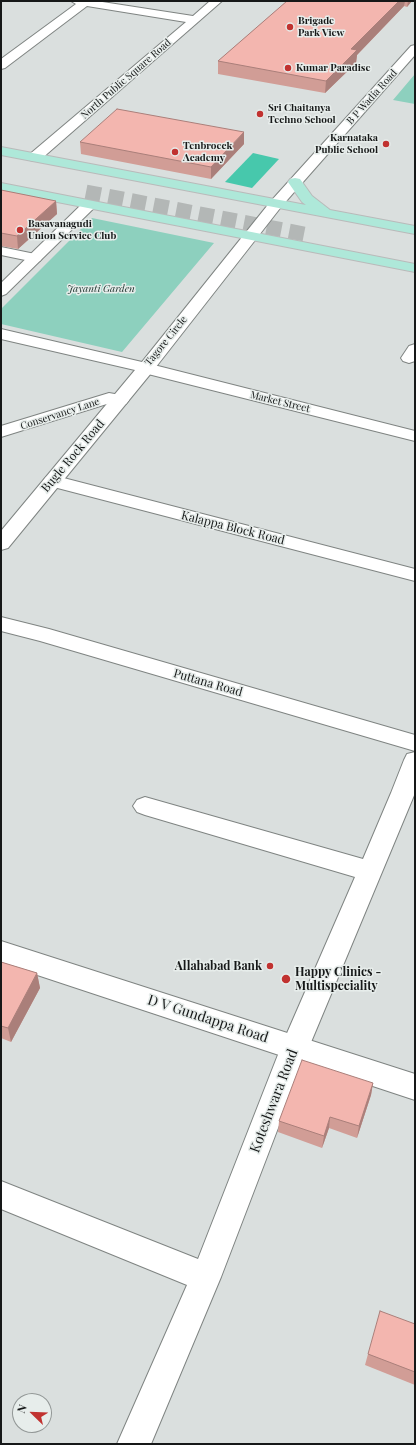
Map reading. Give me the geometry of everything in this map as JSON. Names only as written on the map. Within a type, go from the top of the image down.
[{"type":"main road","points":[[1,151],[415,230]]},
{"type":"main road","points":[[1,163],[97,181]]},
{"type":"main road","points":[[1,176],[88,198],[250,235],[415,268]]},
{"type":"main road","points":[[296,182],[307,199],[328,213]]},
{"type":"main road","points":[[1,187],[88,198]]},
{"type":"main road","points":[[415,243],[308,228],[415,256]]},
{"type":"street","name":"North Public Square Road","points":[[35,157],[217,1]]},
{"type":"street","points":[[1,65],[82,2],[195,20]]},
{"type":"street","name":"B P Wadia Road","points":[[250,235],[415,48]]},
{"type":"street","points":[[1,291],[35,258],[88,198]]},
{"type":"street","name":"Tagore Circle","points":[[1,334],[146,368],[250,235]]},
{"type":"street","points":[[1,251],[35,258]]},
{"type":"street","name":"Bugle Rock Road","points":[[1,544],[146,368]]},
{"type":"street","name":"Market Street","points":[[146,368],[415,436]]},
{"type":"street","name":"Conservancy Lane","points":[[1,432],[109,398],[120,400]]},
{"type":"street","name":"Kalappa Block Road","points":[[52,481],[415,575]]},
{"type":"street","name":"Puttana Road","points":[[1,624],[49,636],[415,743]]},
{"type":"street","name":"Koteshwara Road","points":[[134,1444],[206,1277],[295,1047],[403,793],[415,760]]},
{"type":"street","points":[[146,806],[370,871]]},
{"type":"street","name":"D V Gundappa Road","points":[[1,952],[415,1087]]},
{"type":"street","points":[[1,1195],[206,1277]]},
{"type":"green space","points":[[415,74],[415,104],[393,100]]},
{"type":"green space","name":"Jayanti Garden","points":[[92,218],[214,243],[122,352],[1,324],[1,309]]},
{"type":"shaded area","points":[[253,153],[279,159],[252,188],[225,182]]},
{"type":"building","points":[[287,1],[399,1],[351,49],[357,50],[326,81],[218,61]]},
{"type":"building","name":"Tenbroeck Academy","points":[[117,109],[244,132],[211,167],[80,142]]},
{"type":"building","points":[[1,190],[56,201],[17,236],[1,233]]},
{"type":"building","points":[[1,962],[37,973],[8,1028],[1,1026]]},
{"type":"building","points":[[302,1060],[373,1083],[359,1126],[330,1117],[324,1136],[279,1121]]},
{"type":"building","points":[[380,1311],[415,1324],[415,1372],[368,1354]]},
{"type":"tunnel","points":[[86,192],[304,234]]},
{"type":"place","name":"Brigade Park View","points":[[290,27]]},
{"type":"place","name":"Kumar Paradise","points":[[288,68]]},
{"type":"place","name":"Sri Chaitanya Techno School","points":[[260,114]]},
{"type":"place","name":"Karnataka Public School","points":[[386,144]]},
{"type":"place","name":"Tenbroeck Academy","points":[[175,152]]},
{"type":"place","name":"Basavanagudi Union Service Club","points":[[20,230]]},
{"type":"place","name":"Allahabad Bank","points":[[270,966]]},
{"type":"place","name":"Happy Clinics - Multispeciality","points":[[286,979]]}]
